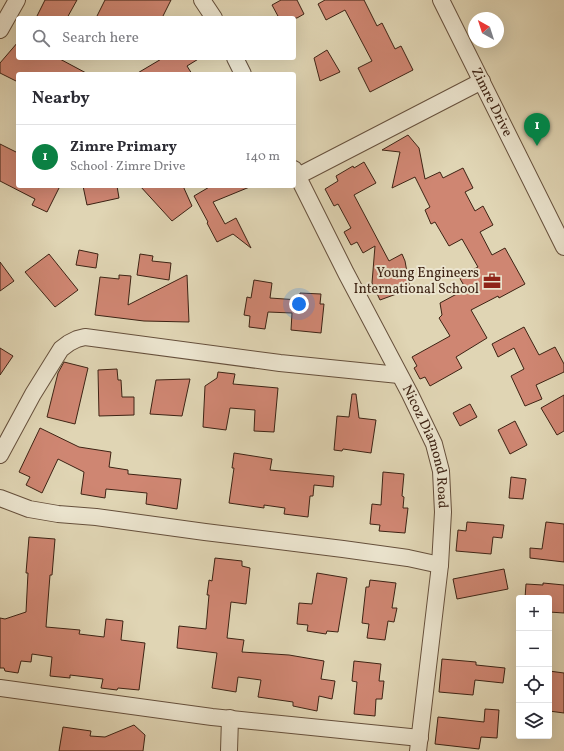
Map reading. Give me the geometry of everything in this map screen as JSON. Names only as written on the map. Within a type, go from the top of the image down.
[{"type":"street","points":[[0,30],[17,0]]},
{"type":"street","points":[[202,0],[213,16]]},
{"type":"street","name":"Zimre Drive","points":[[441,0],[564,247]]},
{"type":"street","points":[[236,60],[242,72]]},
{"type":"street","points":[[296,172],[482,81]]},
{"type":"street","name":"Nicoz Diamond Road","points":[[296,172],[346,273],[410,394],[434,444],[442,471],[443,512],[440,565],[419,745]]},
{"type":"street","points":[[0,455],[33,394],[61,349],[69,343],[85,337],[280,363],[399,375]]},
{"type":"street","points":[[0,498],[29,509],[58,514],[96,517],[386,555],[440,565]]},
{"type":"street","points":[[0,688],[230,718],[419,745]]},
{"type":"street","points":[[229,751],[230,718]]},
{"type":"building","points":[[45,0],[77,0],[68,16],[37,16]]},
{"type":"building","points":[[105,0],[171,0],[163,16],[97,16]]},
{"type":"building","points":[[281,0],[297,0],[304,14],[297,18],[296,16],[278,16],[272,5]]},
{"type":"building","points":[[325,0],[364,0],[377,26],[382,23],[395,49],[401,46],[413,70],[370,92],[358,68],[372,61],[345,10],[326,20],[318,4]]},
{"type":"building","points":[[16,44],[16,60],[62,60],[84,72],[16,72],[16,81],[0,73],[0,63]]},
{"type":"building","points":[[327,50],[340,72],[320,81],[314,58]]},
{"type":"building","points":[[160,60],[197,60],[187,66],[191,72],[139,72]]},
{"type":"building","points":[[408,135],[419,148],[425,179],[440,172],[443,178],[463,168],[473,188],[465,192],[475,211],[483,206],[493,225],[480,232],[492,255],[505,248],[525,284],[499,298],[498,296],[471,310],[487,338],[456,357],[462,368],[430,386],[425,377],[420,379],[414,368],[417,366],[412,357],[450,336],[439,318],[442,315],[440,303],[466,289],[459,277],[478,267],[462,239],[449,246],[435,222],[431,224],[425,210],[430,207],[415,177],[392,188],[400,152],[382,150]]},
{"type":"building","points":[[0,144],[16,152],[16,188],[59,188],[47,212],[32,205],[35,199],[0,181]]},
{"type":"building","points":[[364,162],[376,183],[354,195],[389,261],[402,254],[405,261],[410,289],[380,300],[372,283],[375,246],[363,253],[357,242],[351,245],[344,232],[351,228],[338,204],[334,206],[325,189],[338,181],[336,176],[353,166],[354,168]]},
{"type":"building","points":[[83,188],[117,188],[119,198],[87,205]]},
{"type":"building","points":[[142,188],[184,188],[192,206],[172,221]]},
{"type":"building","points":[[208,188],[247,188],[213,202],[225,224],[236,218],[251,248],[233,234],[217,242],[194,196]]},
{"type":"building","points":[[79,250],[98,254],[96,268],[76,265]]},
{"type":"building","points":[[49,254],[78,290],[55,307],[25,272]]},
{"type":"building","points":[[140,254],[153,256],[152,261],[171,263],[169,280],[137,275]]},
{"type":"building","points":[[0,262],[14,281],[0,291]]},
{"type":"building","points":[[119,275],[131,276],[128,305],[187,275],[189,322],[144,321],[95,315],[100,277],[119,279]]},
{"type":"building","points":[[254,280],[272,283],[270,298],[299,300],[300,293],[321,294],[320,304],[324,304],[321,333],[291,330],[292,313],[268,312],[265,329],[249,327],[250,316],[244,315],[247,297],[251,298]]},
{"type":"building","points":[[524,327],[539,355],[555,347],[564,364],[564,372],[536,385],[542,399],[525,406],[511,376],[524,369],[514,348],[498,357],[492,344]]},
{"type":"building","points":[[0,348],[13,356],[0,375]]},
{"type":"building","points":[[64,362],[88,368],[75,424],[47,417],[58,373]]},
{"type":"building","points":[[117,369],[118,380],[121,380],[122,397],[134,397],[134,415],[99,416],[98,370]]},
{"type":"building","points":[[218,372],[235,374],[233,384],[278,388],[274,432],[254,431],[255,410],[230,408],[226,430],[203,427],[205,386],[217,378]]},
{"type":"building","points":[[190,379],[182,416],[150,414],[156,380]]},
{"type":"building","points":[[352,394],[356,394],[359,418],[376,420],[371,453],[343,449],[342,451],[334,450],[337,416],[349,417]]},
{"type":"building","points":[[564,395],[564,431],[557,435],[541,408]]},
{"type":"building","points":[[470,404],[477,417],[460,426],[453,413]]},
{"type":"building","points":[[515,421],[527,445],[510,454],[498,430]]},
{"type":"building","points":[[40,428],[79,447],[111,452],[109,467],[128,470],[128,474],[181,479],[177,509],[146,504],[147,493],[106,489],[105,498],[81,494],[84,472],[58,459],[42,493],[26,485],[30,477],[19,472]]},
{"type":"building","points":[[234,453],[272,459],[270,470],[334,476],[333,487],[314,485],[313,496],[310,496],[308,517],[284,514],[285,508],[264,505],[264,508],[229,503],[234,468],[232,468]]},
{"type":"building","points":[[383,472],[404,474],[402,496],[404,497],[403,508],[408,508],[405,533],[379,531],[380,525],[370,524],[372,504],[381,505]]},
{"type":"building","points":[[511,477],[526,479],[523,499],[509,498]]},
{"type":"building","points":[[467,522],[504,525],[502,538],[493,537],[491,554],[456,551],[458,530],[466,531]]},
{"type":"building","points":[[546,522],[564,524],[564,562],[530,558],[530,548],[542,549]]},
{"type":"building","points":[[29,537],[55,539],[52,575],[50,575],[46,627],[80,630],[79,634],[104,637],[106,619],[123,621],[121,640],[145,643],[139,690],[101,688],[103,679],[70,675],[70,678],[50,676],[52,657],[32,654],[31,662],[21,661],[18,673],[5,671],[4,668],[0,668],[0,618],[5,619],[26,612],[28,573],[26,573]]},
{"type":"building","points":[[215,558],[242,561],[242,566],[250,568],[246,604],[231,602],[227,638],[244,640],[242,652],[289,655],[324,661],[321,679],[335,681],[332,699],[319,696],[317,711],[293,706],[293,702],[258,697],[261,680],[238,677],[236,692],[212,688],[217,653],[177,648],[179,626],[206,629],[209,595],[207,595],[209,580],[212,581]]},
{"type":"building","points":[[504,569],[508,589],[457,599],[453,579]]},
{"type":"building","points":[[317,573],[347,578],[338,632],[327,631],[326,634],[307,631],[308,625],[297,624],[299,603],[312,604]]},
{"type":"building","points":[[370,580],[396,583],[392,608],[397,608],[394,622],[388,621],[385,640],[367,638],[369,624],[362,623],[366,587],[369,587]]},
{"type":"building","points":[[543,583],[564,585],[564,613],[552,612],[552,595],[525,595],[526,584],[543,585]]},
{"type":"building","points":[[442,659],[476,662],[476,665],[505,668],[503,683],[475,680],[473,695],[439,692]]},
{"type":"building","points":[[354,661],[381,664],[379,681],[384,681],[382,699],[376,699],[375,716],[354,714],[357,682],[352,681]]},
{"type":"building","points":[[552,671],[564,673],[564,713],[552,711]]},
{"type":"building","points":[[485,709],[499,710],[497,738],[481,737],[479,749],[435,744],[438,717],[484,722]]},
{"type":"building","points":[[134,725],[145,735],[143,751],[59,751],[63,727],[91,731],[90,736],[105,737]]},
{"type":"place","name":"Zimre Primary","points":[[537,146]]},
{"type":"place","name":"Young Engineers International School","points":[[492,281]]}]
